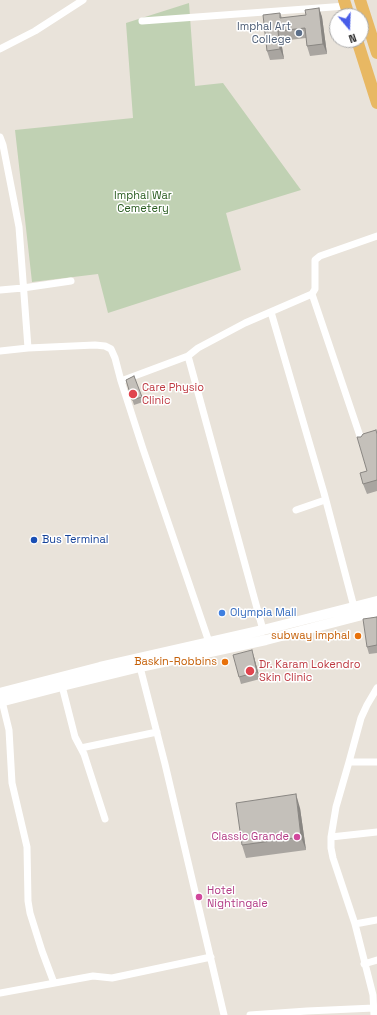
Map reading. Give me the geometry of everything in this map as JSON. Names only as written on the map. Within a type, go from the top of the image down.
[{"type":"highway","points":[[360,0],[377,53]]},
{"type":"highway","points":[[359,48],[377,103]]},
{"type":"main road","points":[[1,697],[62,686],[140,667],[209,642],[377,601]]},
{"type":"main road","points":[[1,697],[100,667],[266,640],[377,611]]},
{"type":"street","points":[[0,49],[36,31],[83,0]]},
{"type":"street","points":[[142,21],[346,7]]},
{"type":"street","points":[[0,137],[3,145],[18,227],[28,348]]},
{"type":"street","points":[[120,381],[188,356],[198,348],[245,323],[312,294],[315,289],[315,260],[320,256],[377,236]]},
{"type":"street","points":[[0,290],[71,281]]},
{"type":"street","points":[[312,294],[362,442]]},
{"type":"street","points":[[271,312],[354,607]]},
{"type":"street","points":[[0,351],[28,348],[95,345],[105,346],[111,349],[145,457],[209,642]]},
{"type":"street","points":[[188,356],[263,630]]},
{"type":"street","points":[[296,510],[325,500]]},
{"type":"street","points":[[140,667],[157,732],[224,1015]]},
{"type":"street","points":[[62,686],[75,737],[84,754],[105,819]]},
{"type":"street","points":[[250,1015],[307,1011],[374,1012],[375,995],[364,964],[355,924],[333,858],[331,837],[336,807],[361,718],[377,688]]},
{"type":"street","points":[[1,697],[9,730],[12,783],[27,846],[28,901],[30,913],[54,983]]},
{"type":"street","points":[[81,748],[157,732]]},
{"type":"street","points":[[349,762],[377,762]]},
{"type":"street","points":[[331,837],[377,832]]},
{"type":"street","points":[[355,924],[377,920]]},
{"type":"street","points":[[0,994],[93,976],[112,978],[211,957]]},
{"type":"street","points":[[364,964],[377,960]]},
{"type":"green space","name":"Imphal War Cemetery","points":[[189,3],[195,86],[223,83],[301,190],[226,213],[241,270],[108,313],[98,274],[32,282],[15,130],[133,118],[126,23]]},
{"type":"building","points":[[319,8],[323,44],[307,46],[305,28],[278,31],[280,49],[267,51],[263,15],[280,13],[280,18],[306,15],[305,10]]},
{"type":"building","points":[[134,376],[142,397],[132,400],[126,380]]},
{"type":"building","points":[[376,430],[377,480],[363,484],[360,473],[367,471],[357,437],[361,437],[363,434]]},
{"type":"building","points":[[377,617],[377,645],[367,647],[363,619]]},
{"type":"building","points":[[252,650],[257,672],[239,677],[233,655]]},
{"type":"building","points":[[296,794],[301,837],[242,845],[236,803]]},
{"type":"place","name":"Imphal Art College","points":[[299,33]]},
{"type":"place","name":"Care Physio Clinic","points":[[133,394]]},
{"type":"place","name":"Bus Terminal","points":[[34,540]]},
{"type":"place","name":"Olympia Mall","points":[[222,613]]},
{"type":"place","name":"subway imphal","points":[[358,636]]},
{"type":"place","name":"Baskin-Robbins","points":[[225,662]]},
{"type":"place","name":"Dr. Karam Lokendro Skin Clinic","points":[[250,671]]},
{"type":"place","name":"Classic Grande","points":[[297,837]]},
{"type":"place","name":"Hotel Nightingale","points":[[199,897]]}]
